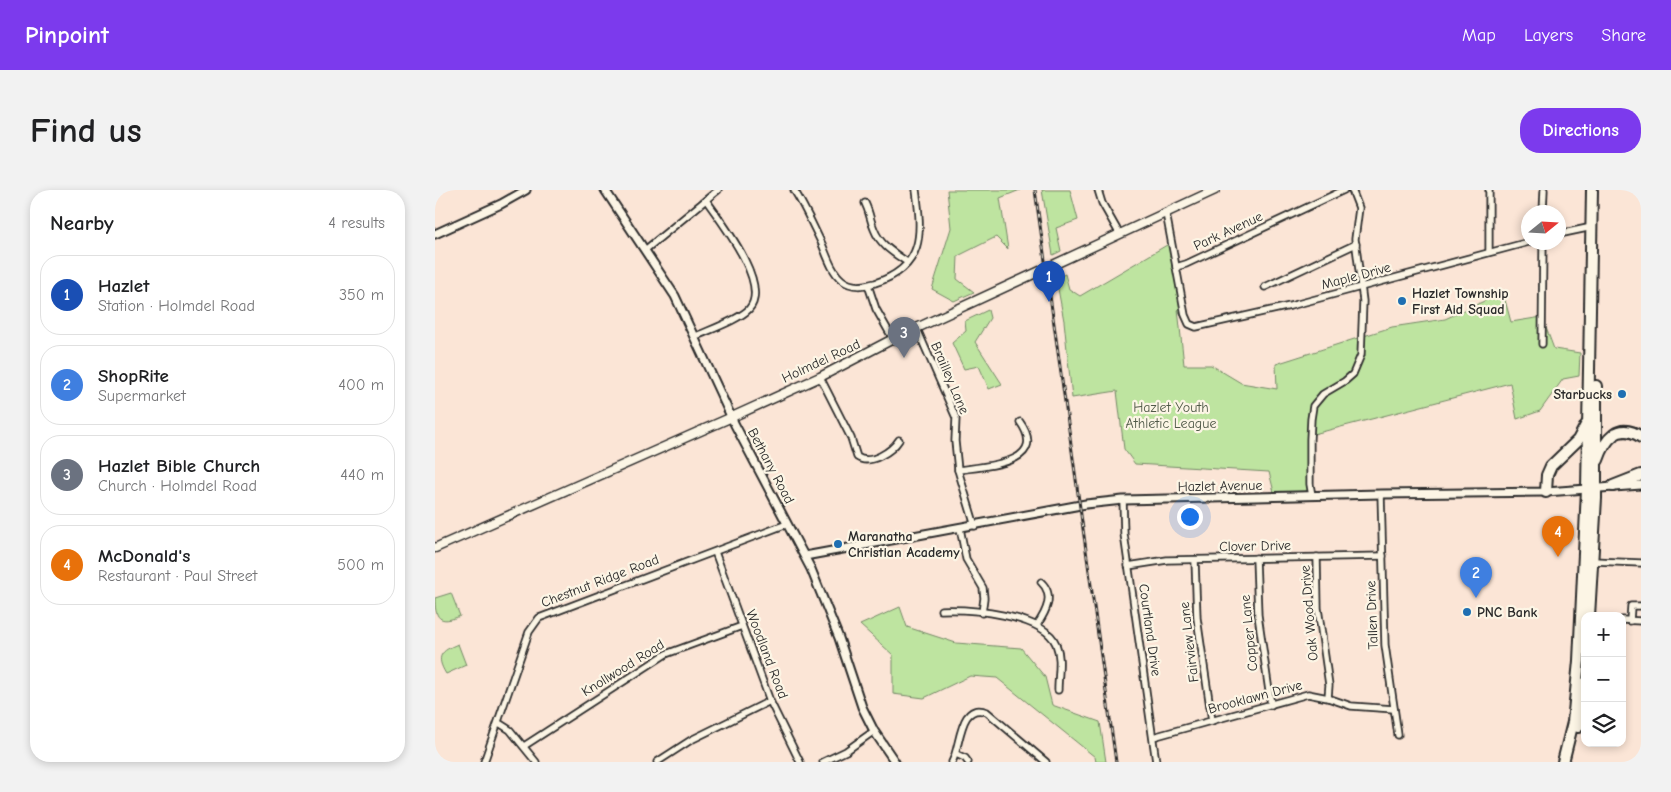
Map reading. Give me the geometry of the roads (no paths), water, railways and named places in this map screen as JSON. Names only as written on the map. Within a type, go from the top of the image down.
[{"type":"highway","points":[[1589,612],[1593,560],[1588,422],[1593,190]]},
{"type":"highway","points":[[1596,466],[1599,190]]},
{"type":"highway","points":[[1546,492],[1547,474],[1551,466],[1578,440],[1588,422]]},
{"type":"highway","points":[[1563,762],[1573,722],[1578,680],[1591,488],[1596,466],[1603,446],[1608,438],[1614,434],[1626,431],[1641,436]]},
{"type":"highway","points":[[1613,486],[1641,475]]},
{"type":"highway","points":[[1569,762],[1583,702]]},
{"type":"main road","name":"Holmdel Road","points":[[435,548],[820,377],[893,339],[1215,190]]},
{"type":"street","points":[[435,234],[501,204],[526,190]]},
{"type":"street","name":"Bethany Road","points":[[605,190],[675,296],[732,417],[805,556],[826,602],[858,697],[874,731],[895,762]]},
{"type":"street","points":[[645,250],[718,190]]},
{"type":"street","points":[[794,190],[809,216],[837,275],[849,284],[857,286],[868,285],[891,277],[898,272],[915,251],[920,233],[916,190]]},
{"type":"street","points":[[1098,190],[1105,209],[1119,233]]},
{"type":"street","name":"Park Avenue","points":[[1176,267],[1344,190]]},
{"type":"street","points":[[1312,496],[1310,484],[1312,411],[1319,397],[1348,378],[1359,363],[1362,347],[1363,301],[1356,244],[1359,208],[1352,190]]},
{"type":"street","points":[[1489,190],[1489,252]]},
{"type":"street","points":[[1543,205],[1544,190]]},
{"type":"street","points":[[695,337],[745,312],[754,302],[755,292],[753,279],[744,259],[706,200]]},
{"type":"street","points":[[865,203],[871,213],[877,237],[907,262]]},
{"type":"street","points":[[1166,214],[1176,267]]},
{"type":"street","points":[[1566,233],[1592,227]]},
{"type":"street","points":[[1265,287],[1356,244]]},
{"type":"street","name":"Maple Drive","points":[[1176,267],[1185,315],[1189,324],[1196,327],[1290,306],[1521,244]]},
{"type":"street","points":[[1542,344],[1543,250]]},
{"type":"street","points":[[868,285],[876,309],[893,339]]},
{"type":"street","name":"Brailley Lane","points":[[917,329],[956,418],[955,441],[959,470],[975,526]]},
{"type":"street","points":[[820,377],[851,438],[857,457],[863,460],[870,460],[892,449],[899,440]]},
{"type":"street","points":[[959,470],[1010,461],[1021,455],[1027,446],[1028,438],[1027,431],[1020,422]]},
{"type":"street","name":"Hazlet Avenue","points":[[805,556],[1086,504],[1123,500],[1546,492],[1641,485]]},
{"type":"street","name":"Tallen Drive","points":[[1381,494],[1385,645],[1398,735]]},
{"type":"street","name":"Courtland Drive","points":[[1123,500],[1124,534],[1128,566],[1156,762]]},
{"type":"street","name":"Chestnut Ridge Road","points":[[484,762],[529,632],[539,618],[787,524]]},
{"type":"street","points":[[960,528],[966,559],[983,588],[982,613]]},
{"type":"street","name":"Woodland Road","points":[[715,552],[770,701],[800,762]]},
{"type":"street","name":"Clover Drive","points":[[1128,566],[1167,560],[1383,556]]},
{"type":"street","name":"Oak Wood Drive","points":[[1317,557],[1318,608],[1329,685],[1328,698]]},
{"type":"street","name":"Copper Lane","points":[[1256,558],[1258,615],[1271,705]]},
{"type":"street","name":"Fairview Lane","points":[[1195,560],[1197,618],[1212,721]]},
{"type":"street","points":[[1593,560],[1641,562]]},
{"type":"street","points":[[1037,625],[1045,612],[1049,600],[1048,591],[1041,582]]},
{"type":"street","points":[[1630,621],[1631,606],[1641,606]]},
{"type":"street","points":[[941,610],[982,613],[1012,618],[1037,625],[1049,634],[1057,646],[1060,666],[1058,690]]},
{"type":"street","points":[[1626,620],[1641,621]]},
{"type":"street","name":"Knollwood Road","points":[[524,746],[666,654],[743,626]]},
{"type":"street","name":"Brooklawn Drive","points":[[1153,737],[1309,694],[1351,706],[1394,709]]},
{"type":"street","points":[[657,762],[691,740],[770,701]]},
{"type":"street","points":[[951,762],[956,754],[965,720],[973,711],[983,710],[1046,762]]},
{"type":"street","points":[[499,723],[507,727],[536,762]]},
{"type":"street","points":[[823,762],[846,751],[874,731]]},
{"type":"street","points":[[956,754],[965,758],[968,762]]},
{"type":"railway","points":[[1035,190],[1116,762]]},
{"type":"place","name":"Hazlet Township First Aid Squad","points":[[1402,301]]},
{"type":"place","name":"Hazlet","points":[[1049,302]]},
{"type":"place","name":"Hazlet Bible Church","points":[[904,358]]},
{"type":"place","name":"Starbucks","points":[[1622,394]]},
{"type":"place","name":"Maranatha Christian Academy","points":[[838,544]]},
{"type":"place","name":"McDonald's","points":[[1558,557]]},
{"type":"place","name":"ShopRite","points":[[1476,598]]},
{"type":"place","name":"PNC Bank","points":[[1467,612]]},
{"type":"park label","name":"Hazlet Youth Athletic League","points":[[1171,416]]}]
